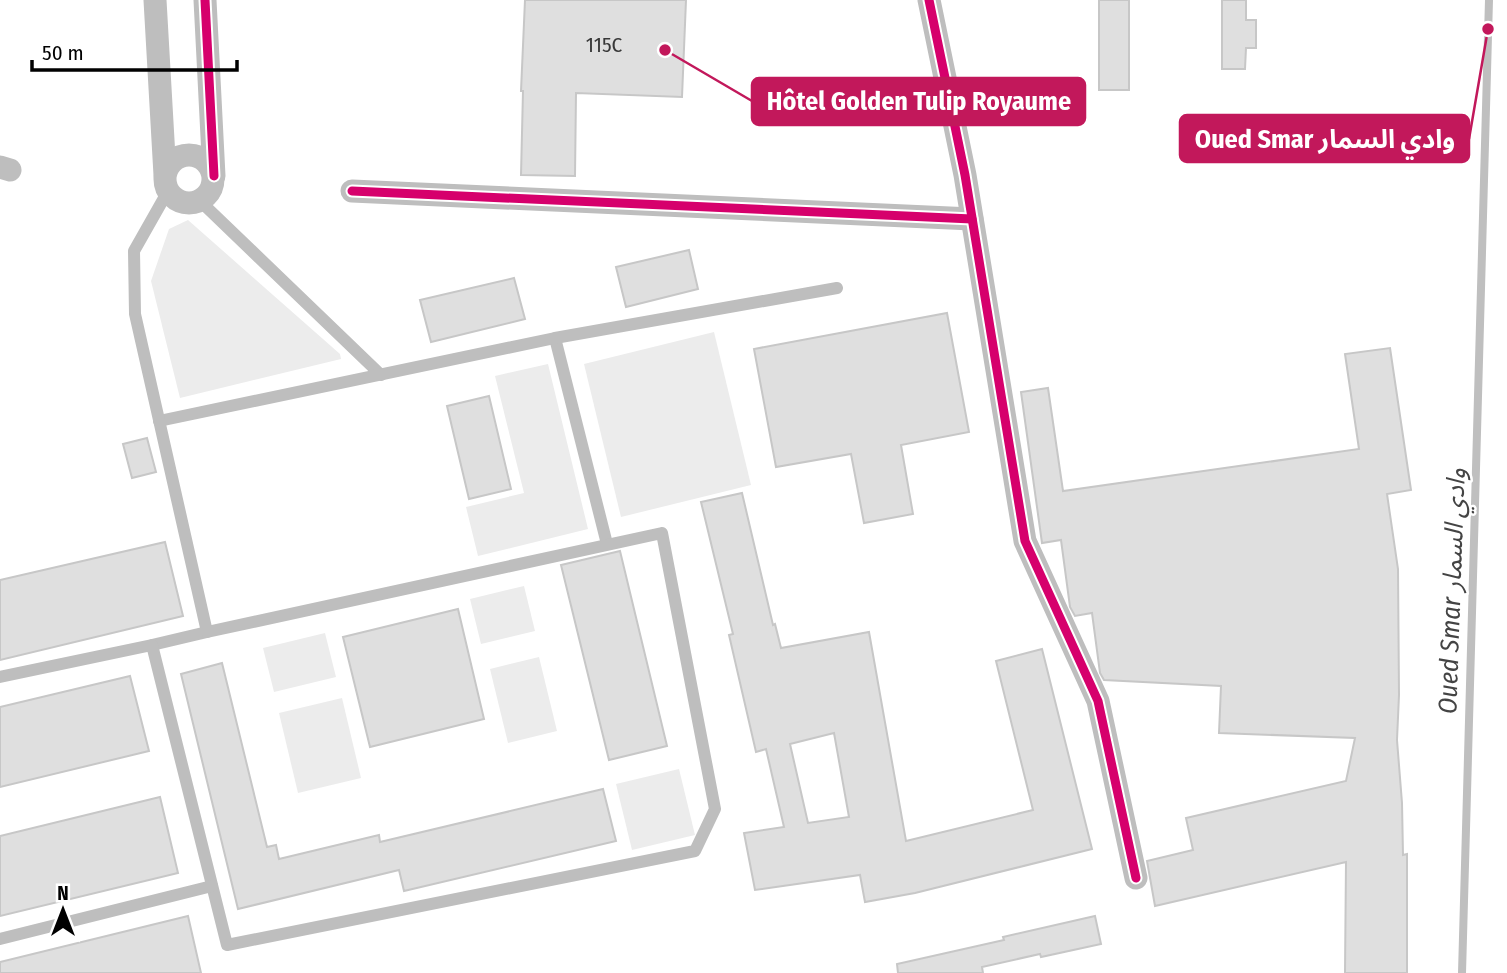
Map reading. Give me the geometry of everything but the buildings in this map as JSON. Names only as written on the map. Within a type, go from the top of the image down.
[{"type":"street","points":[[155,0],[166,183],[181,202],[191,203],[207,196],[214,176],[205,0]]},
{"type":"street","points":[[929,0],[965,175],[1025,541],[1098,701],[1136,878]]},
{"type":"street","points":[[166,183],[167,167],[173,160],[188,154],[199,156],[206,161],[214,176]]},
{"type":"street","points":[[352,191],[972,219]]},
{"type":"lane","points":[[166,183],[134,251],[135,314],[207,632]]},
{"type":"lane","points":[[200,201],[381,374]]},
{"type":"lane","points":[[159,421],[555,338],[838,288]]},
{"type":"lane","points":[[555,338],[607,544]]},
{"type":"lane","points":[[0,677],[662,533],[715,808],[695,851],[227,945],[152,645]]},
{"type":"lane","points":[[0,939],[212,886]]},
{"type":"shaded area","points":[[188,220],[340,354],[341,359],[180,398],[151,281],[169,229]]},
{"type":"shaded area","points":[[714,332],[751,485],[621,517],[584,364]]},
{"type":"shaded area","points":[[548,364],[588,529],[478,556],[466,507],[524,493],[495,376]]},
{"type":"shaded area","points":[[524,586],[535,631],[481,644],[470,599]]},
{"type":"shaded area","points":[[325,633],[336,677],[274,692],[263,648]]},
{"type":"shaded area","points":[[539,657],[557,731],[508,743],[490,669]]},
{"type":"shaded area","points":[[342,698],[361,778],[298,793],[279,713]]},
{"type":"shaded area","points":[[679,769],[695,835],[632,850],[616,784]]},
{"type":"waterway","name":"Oued Smar وادي السمار","points":[[1462,973],[1489,0]]},
{"type":"cycle path","points":[[205,0],[214,176]]},
{"type":"cycle path","points":[[929,0],[965,175],[1025,541],[1098,701],[1136,878]]},
{"type":"cycle path","points":[[352,191],[972,219]]},
{"type":"place","name":"Oued Smar وادي السمار","points":[[1488,29]]},
{"type":"place","name":"Hôtel Golden Tulip Royaume","points":[[665,50]]}]
